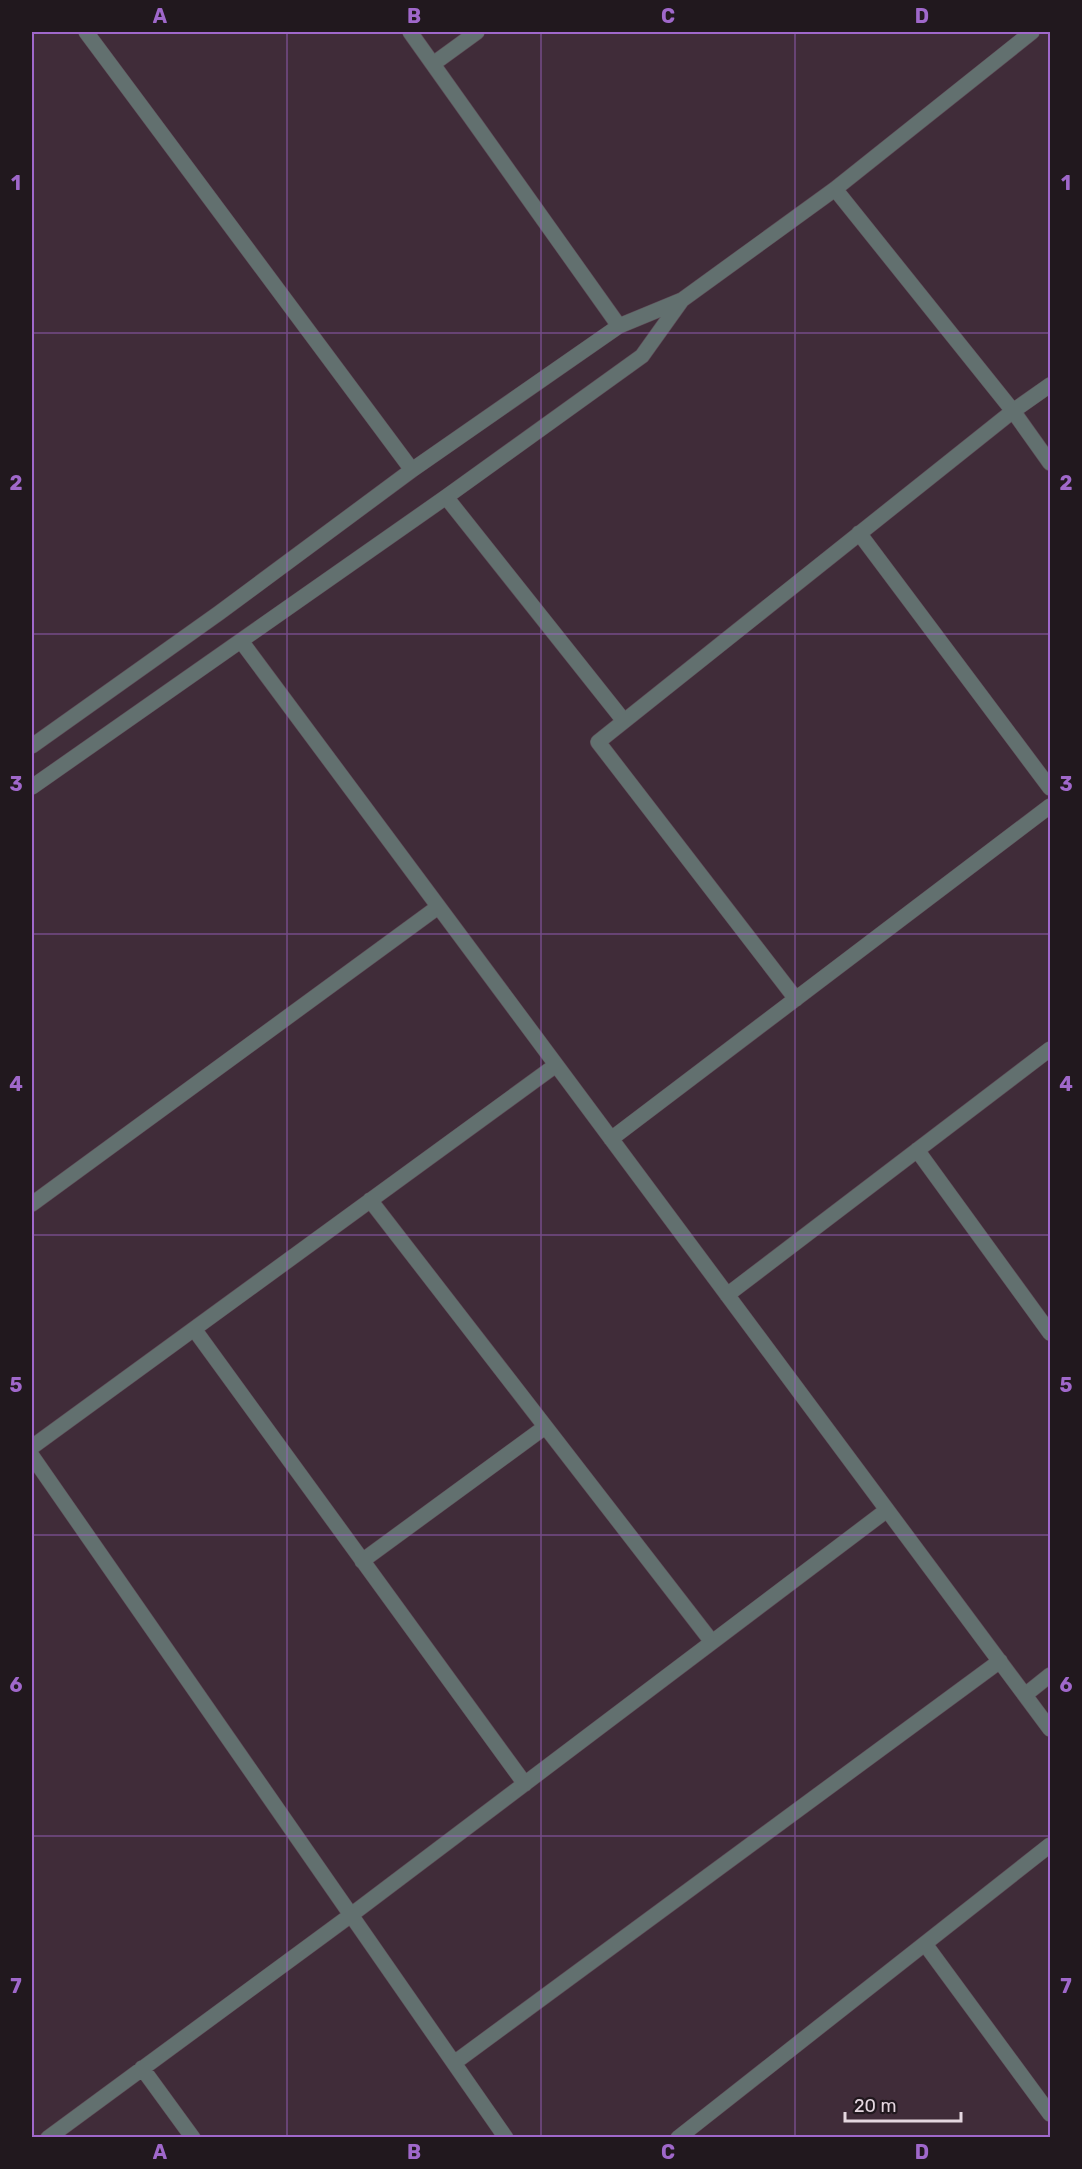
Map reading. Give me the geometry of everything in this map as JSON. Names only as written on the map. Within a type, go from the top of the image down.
[{"type":"street","points":[[86,32],[412,470]]},
{"type":"street","points":[[410,32],[619,326]]},
{"type":"street","points":[[433,64],[477,32]]},
{"type":"street","points":[[32,746],[219,613],[412,470],[619,326],[682,300],[835,189],[1032,32]]},
{"type":"street","points":[[835,189],[1050,462]]},
{"type":"street","points":[[32,787],[203,665],[241,641],[446,497],[642,356],[682,300]]},
{"type":"street","points":[[796,999],[598,742],[1012,411],[1050,385]]},
{"type":"street","points":[[446,497],[624,722]]},
{"type":"street","points":[[859,533],[1050,788]]},
{"type":"street","points":[[241,641],[1050,1729]]},
{"type":"street","points":[[611,1139],[1050,806]]},
{"type":"street","points":[[32,1204],[438,907]]},
{"type":"street","points":[[727,1295],[1050,1048]]},
{"type":"street","points":[[32,1447],[556,1065]]},
{"type":"street","points":[[917,1150],[1050,1333]]},
{"type":"street","points":[[370,1200],[712,1642]]},
{"type":"street","points":[[194,1329],[525,1784]]},
{"type":"street","points":[[362,1560],[545,1426]]},
{"type":"street","points":[[32,1456],[506,2138]]},
{"type":"street","points":[[48,2138],[351,1915],[887,1510]]},
{"type":"street","points":[[454,2063],[1000,1661]]},
{"type":"street","points":[[1025,1695],[1050,1675]]},
{"type":"street","points":[[678,2138],[1050,1845]]},
{"type":"street","points":[[925,1944],[1050,2114]]},
{"type":"street","points":[[142,2068],[193,2138]]}]
